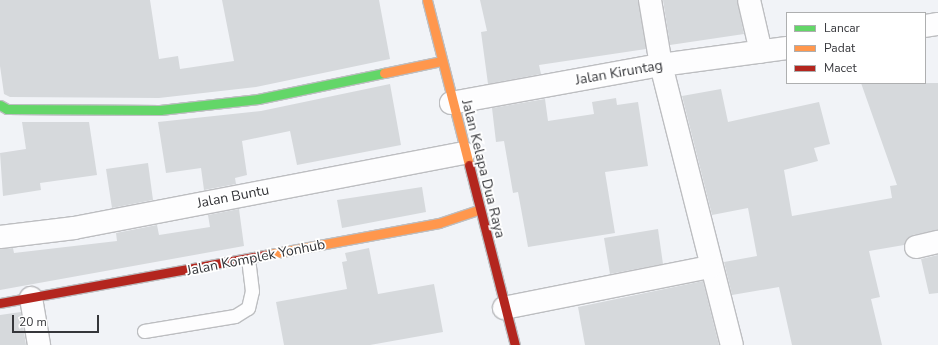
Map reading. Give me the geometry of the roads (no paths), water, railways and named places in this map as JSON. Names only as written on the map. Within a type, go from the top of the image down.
[{"type":"street","name":"Jalan Kelapa Dua Raya","points":[[427,0],[478,210],[515,345]]},
{"type":"street","points":[[650,0],[661,65],[710,267],[732,345]]},
{"type":"street","points":[[749,0],[761,52]]},
{"type":"street","points":[[926,26],[938,24]]},
{"type":"street","name":"Jalan Kiruntag","points":[[451,103],[661,65],[786,48]]},
{"type":"street","points":[[0,105],[7,109],[160,110],[258,99],[441,61]]},
{"type":"street","name":"Jalan Buntu","points":[[0,237],[74,228],[464,153]]},
{"type":"street","name":"Jalan Komplek Yonhub","points":[[0,303],[248,260],[439,223],[478,210]]},
{"type":"street","points":[[916,248],[938,242]]},
{"type":"street","points":[[504,308],[710,267]]},
{"type":"street","points":[[31,298],[39,345]]},
{"type":"lane","points":[[144,332],[235,316],[248,308],[252,291],[248,260]]}]
